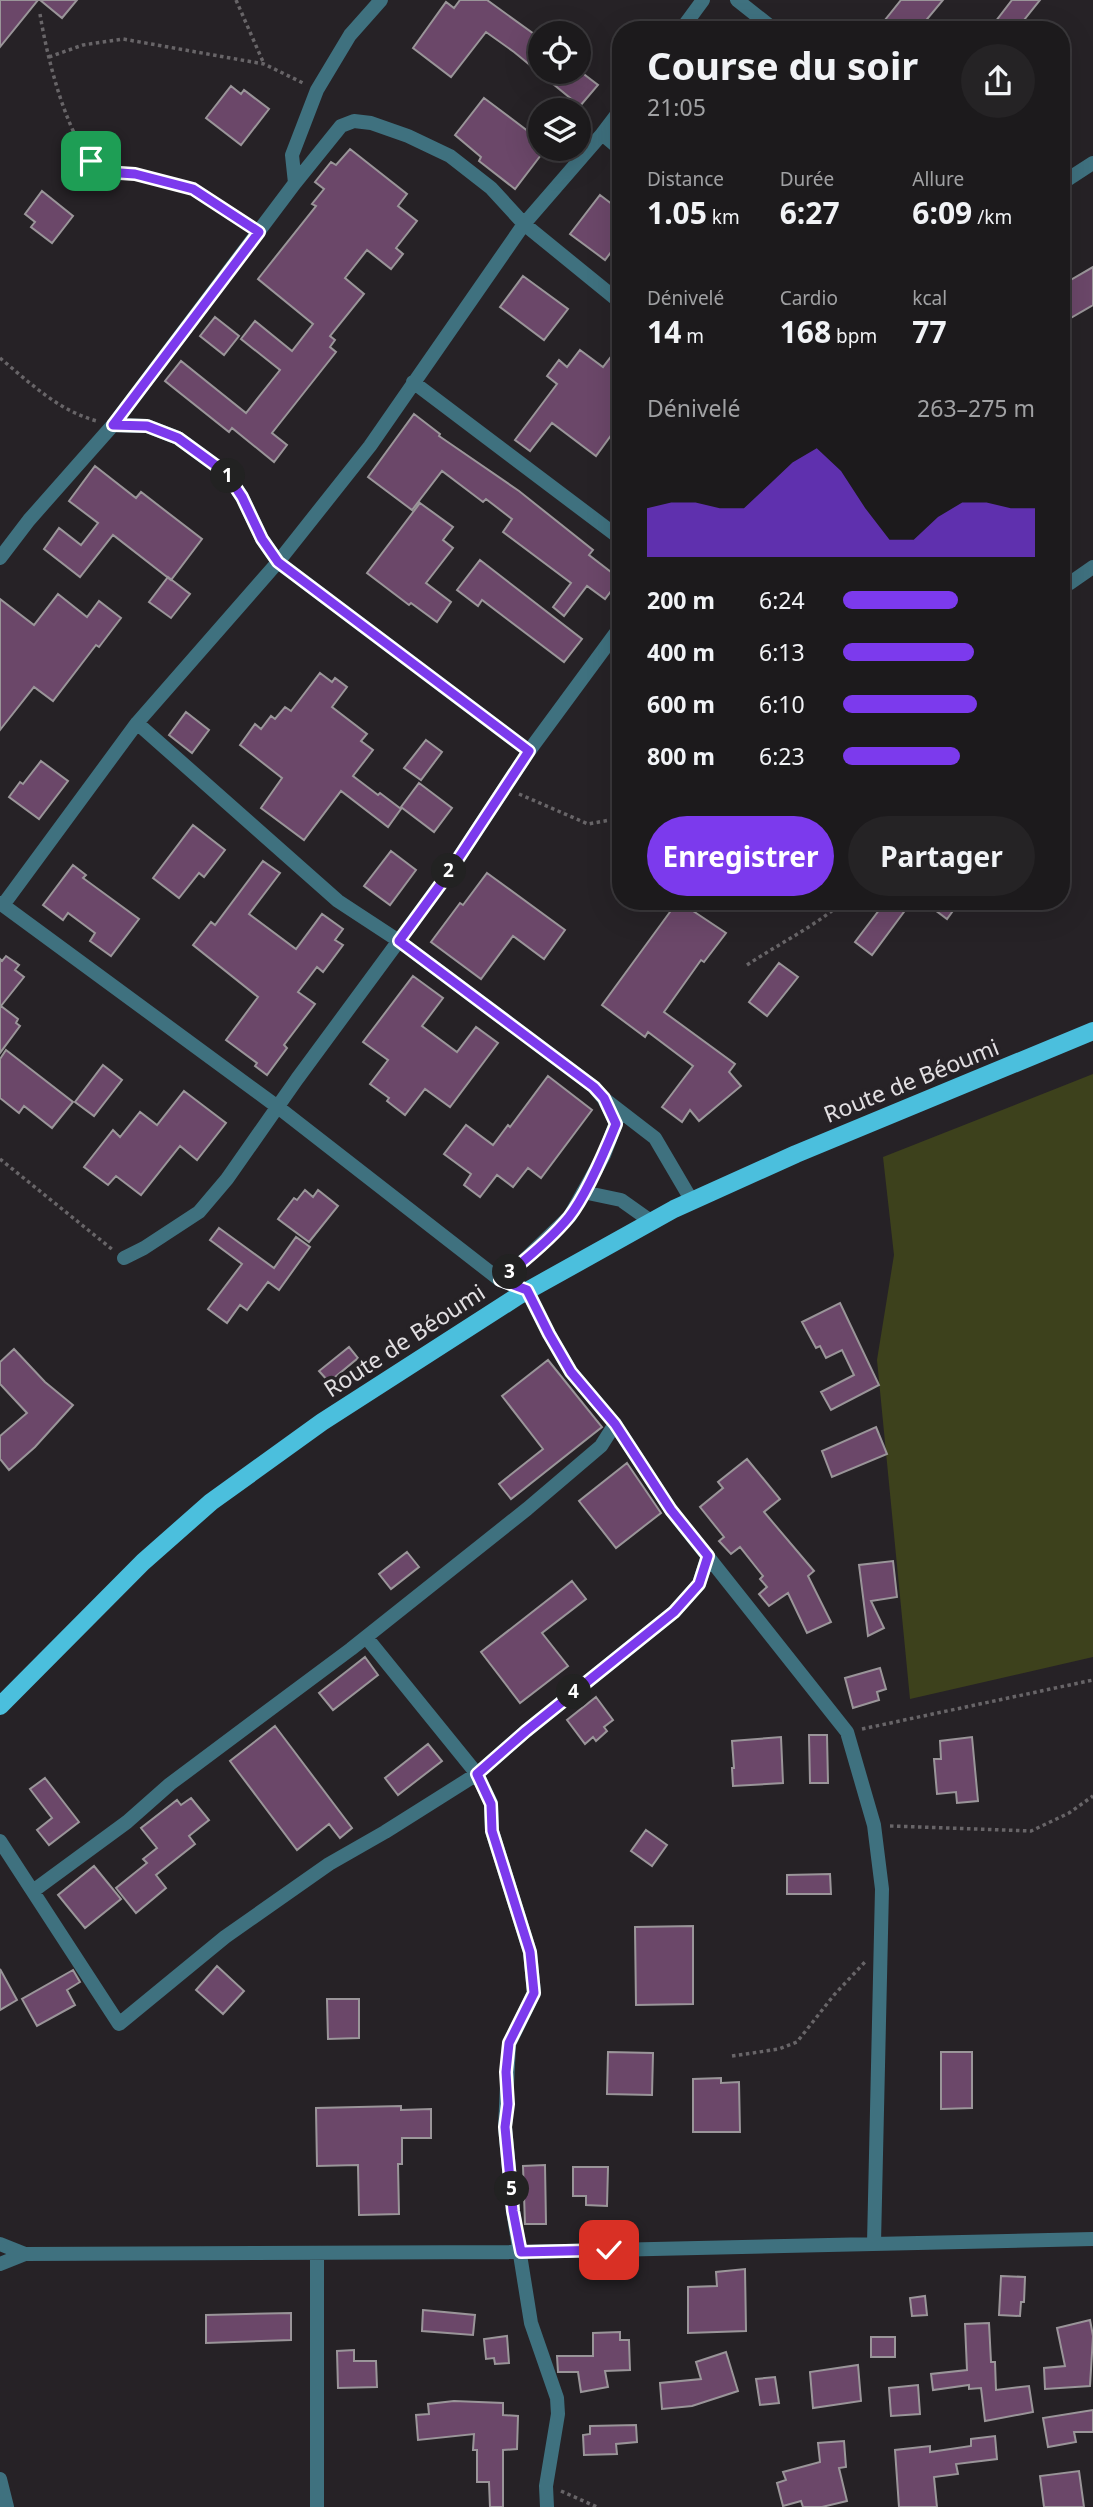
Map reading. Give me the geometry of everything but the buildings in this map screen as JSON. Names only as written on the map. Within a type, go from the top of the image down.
[{"type":"main road","name":"Route de Béoumi","points":[[0,1706],[143,1562],[211,1502],[322,1422],[527,1290],[692,1201],[796,1154],[1093,1031]]},
{"type":"street","points":[[295,183],[292,155],[317,90],[350,36],[381,0]]},
{"type":"street","points":[[688,21],[703,0]]},
{"type":"street","points":[[737,0],[764,21]]},
{"type":"street","points":[[0,558],[29,520],[113,425],[341,126],[354,121],[371,122],[450,156],[491,188],[524,224],[612,296]]},
{"type":"street","points":[[612,122],[524,224],[370,446],[278,562],[138,723],[1,904],[279,1108],[500,1280],[527,1290],[571,1372],[615,1424],[671,1510],[847,1732],[874,1825],[882,1889],[874,2243]]},
{"type":"street","points":[[603,135],[612,142]]},
{"type":"street","points":[[1070,178],[1093,163]]},
{"type":"street","points":[[413,382],[612,532]]},
{"type":"street","points":[[113,425],[147,426],[178,438],[226,473],[242,497],[262,539],[278,562],[529,751]]},
{"type":"street","points":[[1070,583],[1093,567]]},
{"type":"street","points":[[124,1258],[200,1212],[228,1179],[297,1079],[448,874],[529,751],[612,638]]},
{"type":"street","points":[[138,723],[338,901],[399,941],[558,1059],[655,1138],[692,1201]]},
{"type":"street","points":[[500,1280],[569,1216],[583,1192],[604,1155],[616,1124],[604,1098]]},
{"type":"street","points":[[583,1192],[621,1200],[652,1222]]},
{"type":"street","points":[[33,1891],[127,1822],[170,1784],[366,1637],[584,1462],[601,1446],[615,1424]]},
{"type":"street","points":[[0,1841],[119,2024],[226,1937],[329,1864],[477,1774],[674,1612],[699,1584],[708,1556]]},
{"type":"street","points":[[366,1637],[477,1774],[491,1804],[492,1831],[530,1952],[534,1993],[509,2043],[505,2127],[513,2211],[531,2323],[558,2398],[558,2414],[545,2486],[547,2507]]},
{"type":"street","points":[[0,2264],[25,2254],[521,2252],[1093,2239]]},
{"type":"street","points":[[0,2244],[25,2254]]},
{"type":"street","points":[[317,2253],[317,2507]]},
{"type":"street","points":[[0,2479],[7,2507]]},
{"type":"path","points":[[236,0],[264,64]]},
{"type":"path","points":[[40,14],[56,84],[78,142],[91,161],[105,172],[135,174],[193,189],[259,232]]},
{"type":"path","points":[[49,57],[83,45],[123,39],[264,64],[317,90]]},
{"type":"path","points":[[0,358],[44,396],[84,417],[113,425]]},
{"type":"path","points":[[504,788],[588,824],[612,820]]},
{"type":"path","points":[[747,965],[778,944],[821,922],[834,910]]},
{"type":"path","points":[[0,1159],[124,1258]]},
{"type":"path","points":[[847,1732],[1093,1680]]},
{"type":"path","points":[[874,1825],[1031,1831],[1069,1813],[1093,1796]]},
{"type":"path","points":[[732,2056],[779,2049],[797,2042],[834,1995],[880,1945]]},
{"type":"path","points":[[545,2486],[597,2507]]},
{"type":"green space","points":[[1093,1074],[1093,1657],[910,1699],[877,1360],[894,1255],[883,1157]]},
{"type":"route","points":[[91,161],[105,172],[135,174],[193,189],[259,232],[113,425],[147,426],[178,438],[226,473],[242,497],[262,539],[278,562],[529,751],[448,874],[399,941],[558,1059],[604,1098],[616,1124],[604,1155],[569,1216],[500,1280],[527,1290],[571,1372],[615,1424],[671,1510],[708,1556],[699,1584],[674,1612],[477,1774],[491,1804],[492,1831],[530,1952],[532,1971],[534,1993],[509,2043],[506,2072],[508,2104],[505,2127],[513,2211],[521,2252],[609,2250]]}]
